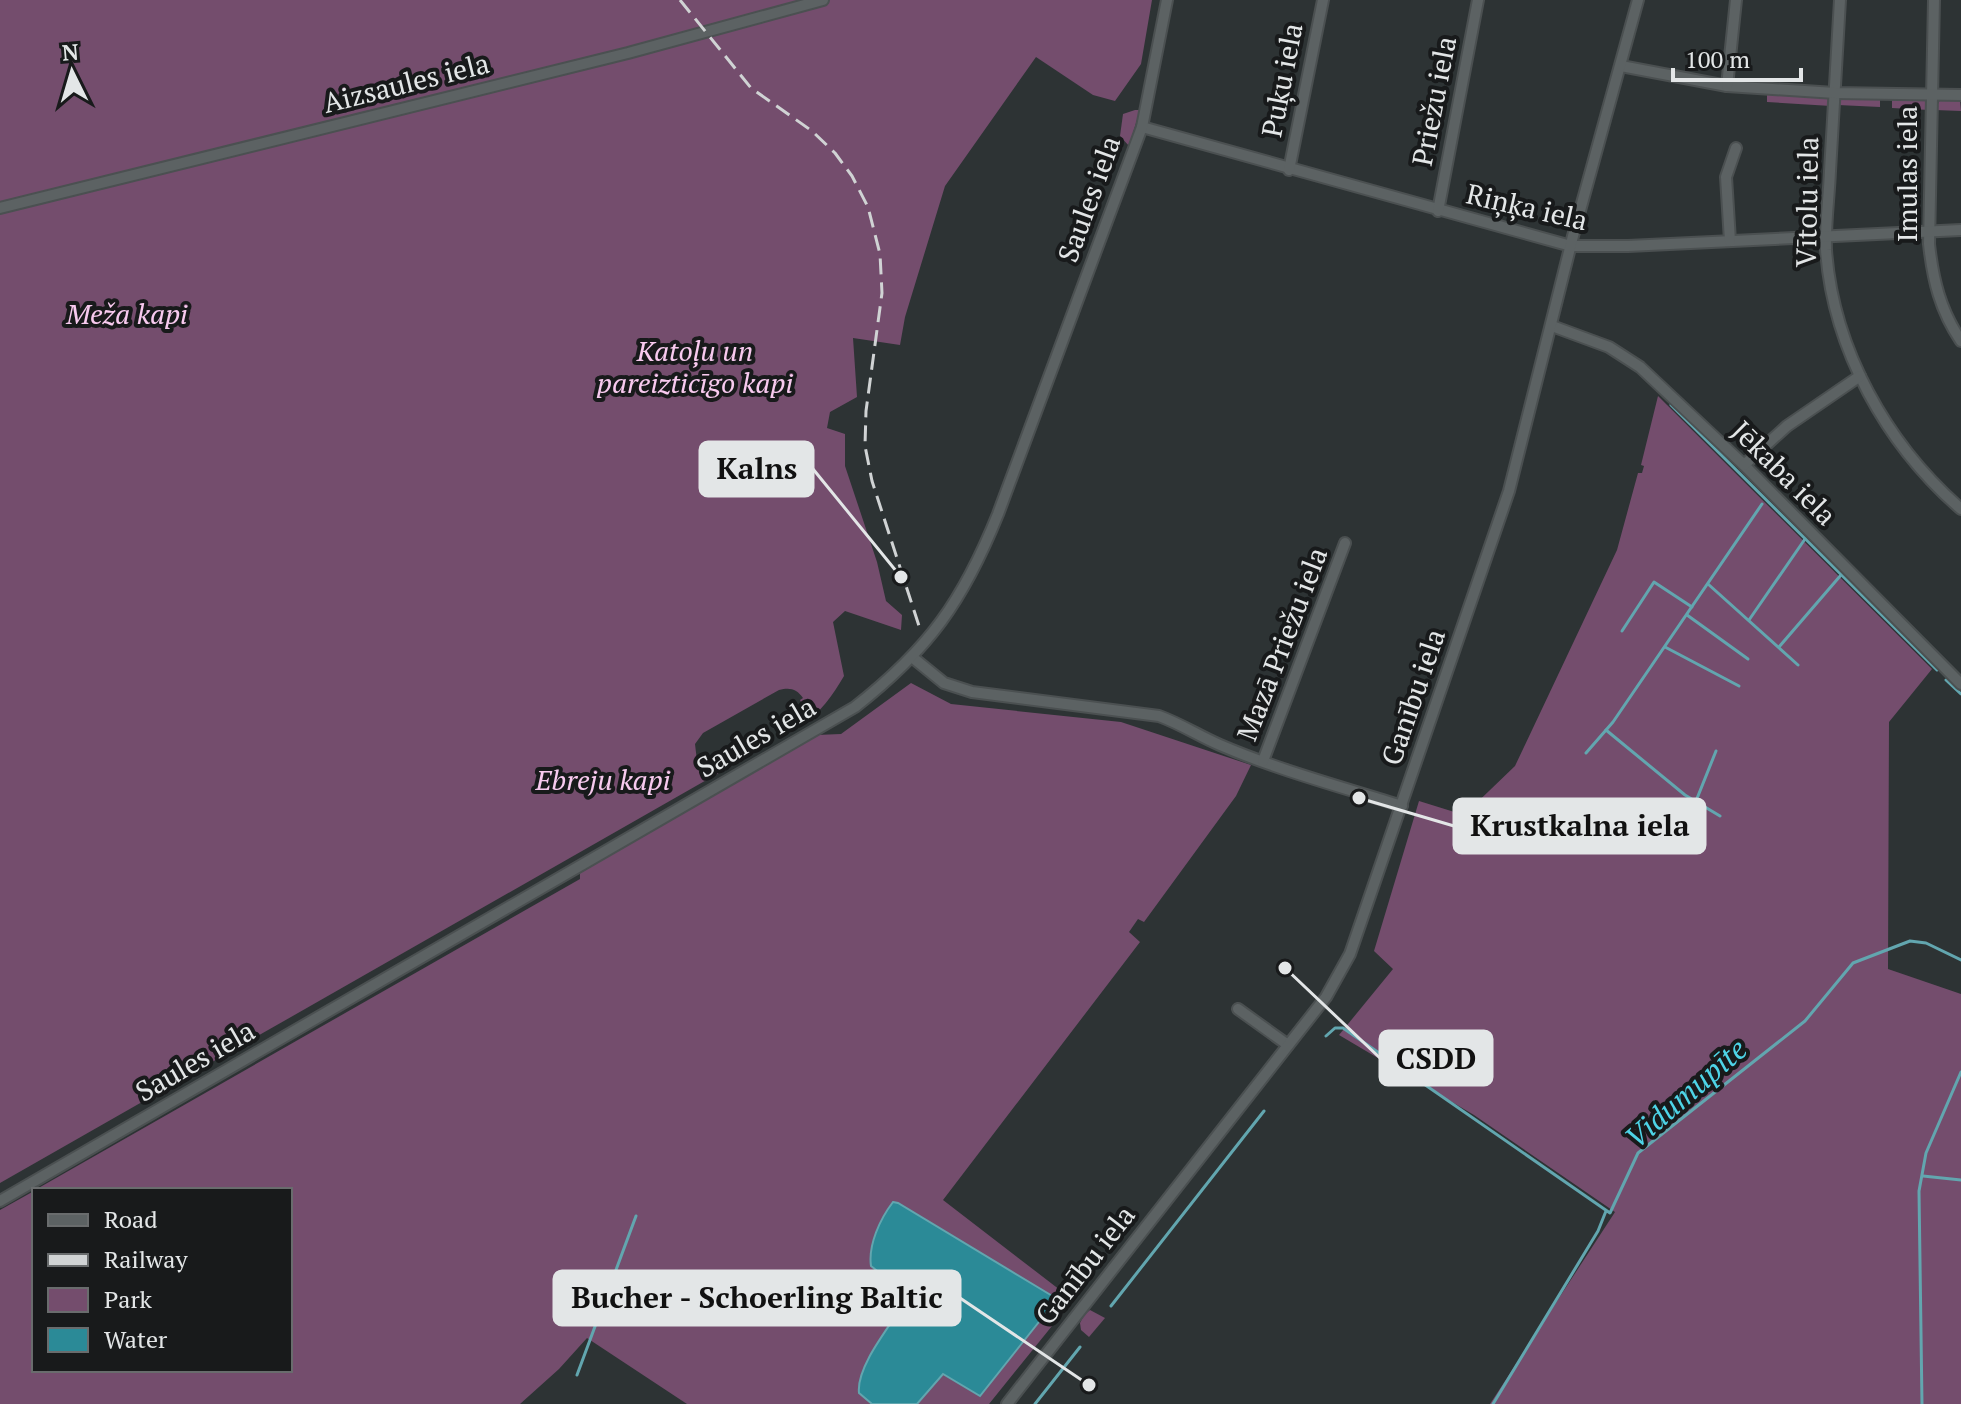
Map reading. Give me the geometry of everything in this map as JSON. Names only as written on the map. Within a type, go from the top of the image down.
[{"type":"street","name":"Aizsaules iela","points":[[0,208],[628,53],[823,0]]},
{"type":"street","name":"Saules iela","points":[[0,1201],[840,716],[876,690],[912,657],[947,617],[978,563],[1142,127],[1167,0]]},
{"type":"street","name":"Puķu iela","points":[[1289,170],[1323,0]]},
{"type":"street","name":"Priežu iela","points":[[1438,211],[1478,0]]},
{"type":"street","name":"Ganību iela","points":[[1007,1404],[1326,997],[1350,954],[1509,491],[1638,0]]},
{"type":"street","points":[[1727,86],[1736,0]]},
{"type":"street","name":"Vītolu iela","points":[[1840,0],[1826,236],[1836,312],[1860,376],[1902,446],[1926,476],[1961,509]]},
{"type":"street","name":"Imulas iela","points":[[1934,0],[1929,232],[1933,280],[1940,304],[1961,341]]},
{"type":"street","points":[[1621,66],[1727,86],[1835,93],[1961,95]]},
{"type":"street","name":"Riņķa iela","points":[[1142,127],[1571,246],[1961,230]]},
{"type":"street","points":[[1730,241],[1726,177],[1736,148]]},
{"type":"street","name":"Jēkaba iela","points":[[1552,326],[1609,347],[1640,367],[1744,465],[1961,684]]},
{"type":"street","points":[[1744,465],[1787,426],[1860,376]]},
{"type":"street","name":"Mazā Priežu iela","points":[[1263,761],[1345,543]]},
{"type":"street","points":[[912,657],[944,683],[972,692],[1159,716],[1263,761],[1402,806]]},
{"type":"street","points":[[1238,1009],[1288,1045]]},
{"type":"green space","points":[[0,0],[1152,0],[1141,64],[1115,101],[1093,95],[1036,57],[945,186],[905,317],[900,345],[853,338],[857,397],[830,412],[827,428],[845,434],[845,466],[877,562],[886,601],[902,615],[901,630],[845,611],[833,622],[844,676],[826,703],[802,725],[807,714],[800,700],[803,698],[796,691],[787,689],[779,690],[703,733],[695,744],[697,761],[709,770],[724,770],[0,1183]]},
{"type":"green space","points":[[1767,93],[1830,97],[1831,106],[1767,102]]},
{"type":"green space","points":[[1838,98],[1880,99],[1880,107],[1838,105]]},
{"type":"green space","points":[[1892,98],[1925,99],[1929,110],[1892,108]]},
{"type":"green space","points":[[1940,100],[1960,100],[1961,111],[1935,110]]},
{"type":"green space","points":[[1140,110],[1129,146],[1120,136],[1123,114]]},
{"type":"green space","points":[[1658,396],[1932,669],[1889,722],[1888,969],[1961,994],[1961,1404],[1490,1404],[1615,1212],[1474,1115],[1339,1035],[1393,969],[1374,951],[1419,801],[1464,815],[1515,766],[1617,550],[1638,473],[1642,473],[1644,466],[1641,465]]},
{"type":"green space","points":[[911,683],[951,704],[1121,722],[1251,765],[1236,796],[1144,922],[1138,919],[1129,932],[1140,942],[943,1200],[1073,1300],[989,1404],[687,1404],[587,1338],[559,1369],[520,1404],[0,1404],[0,1210],[32,1192],[32,1372],[292,1372],[292,1188],[39,1188],[580,879],[580,873],[816,735],[841,734]]},
{"type":"green space","points":[[1090,1310],[1105,1318],[1089,1337],[1081,1330],[1080,1323]]},
{"type":"water","points":[[893,1202],[1054,1297],[1054,1303],[980,1396],[943,1374],[917,1404],[872,1404],[859,1393],[869,1358],[905,1302],[904,1292],[871,1266],[876,1232]]},
{"type":"waterway","points":[[1671,405],[1937,670]]},
{"type":"waterway","points":[[1586,753],[1613,722],[1762,504]]},
{"type":"waterway","points":[[1749,620],[1805,539]]},
{"type":"waterway","points":[[1779,647],[1841,575]]},
{"type":"waterway","points":[[1622,631],[1654,582],[1692,607]]},
{"type":"waterway","points":[[1708,584],[1798,665]]},
{"type":"waterway","points":[[1687,615],[1748,659]]},
{"type":"waterway","points":[[1665,647],[1739,686]]},
{"type":"waterway","points":[[1946,680],[1961,694]]},
{"type":"waterway","points":[[1606,730],[1685,795],[1720,816]]},
{"type":"waterway","points":[[1696,801],[1716,751]]},
{"type":"waterway","name":"Vidumupīte","points":[[1326,1036],[1335,1028],[1343,1028],[1610,1213],[1638,1153],[1805,1021],[1853,963],[1910,941],[1926,943],[1961,960]]},
{"type":"waterway","points":[[1922,1404],[1919,1191],[1926,1153],[1961,1072]]},
{"type":"waterway","points":[[1111,1306],[1264,1111]]},
{"type":"waterway","points":[[1923,1176],[1961,1180]]},
{"type":"waterway","points":[[1493,1404],[1598,1231],[1606,1211]]},
{"type":"waterway","points":[[577,1375],[636,1216]]},
{"type":"waterway","points":[[1035,1404],[1080,1347]]},
{"type":"railway","points":[[680,0],[751,88],[812,131],[835,153],[852,176],[868,207],[880,254],[882,293],[866,411],[865,446],[872,481],[920,629]]},
{"type":"place","name":"Kalns","points":[[901,577]]},
{"type":"place","name":"Krustkalna iela","points":[[1359,798]]},
{"type":"place","name":"CSDD","points":[[1285,968]]},
{"type":"place","name":"Bucher - Schoerling Baltic","points":[[1089,1385]]},
{"type":"park label","name":"Meža kapi","points":[[127,314]]},
{"type":"park label","name":"Katoļu un pareizticīgo kapi","points":[[695,367]]},
{"type":"park label","name":"Ebreju kapi","points":[[603,780]]}]
